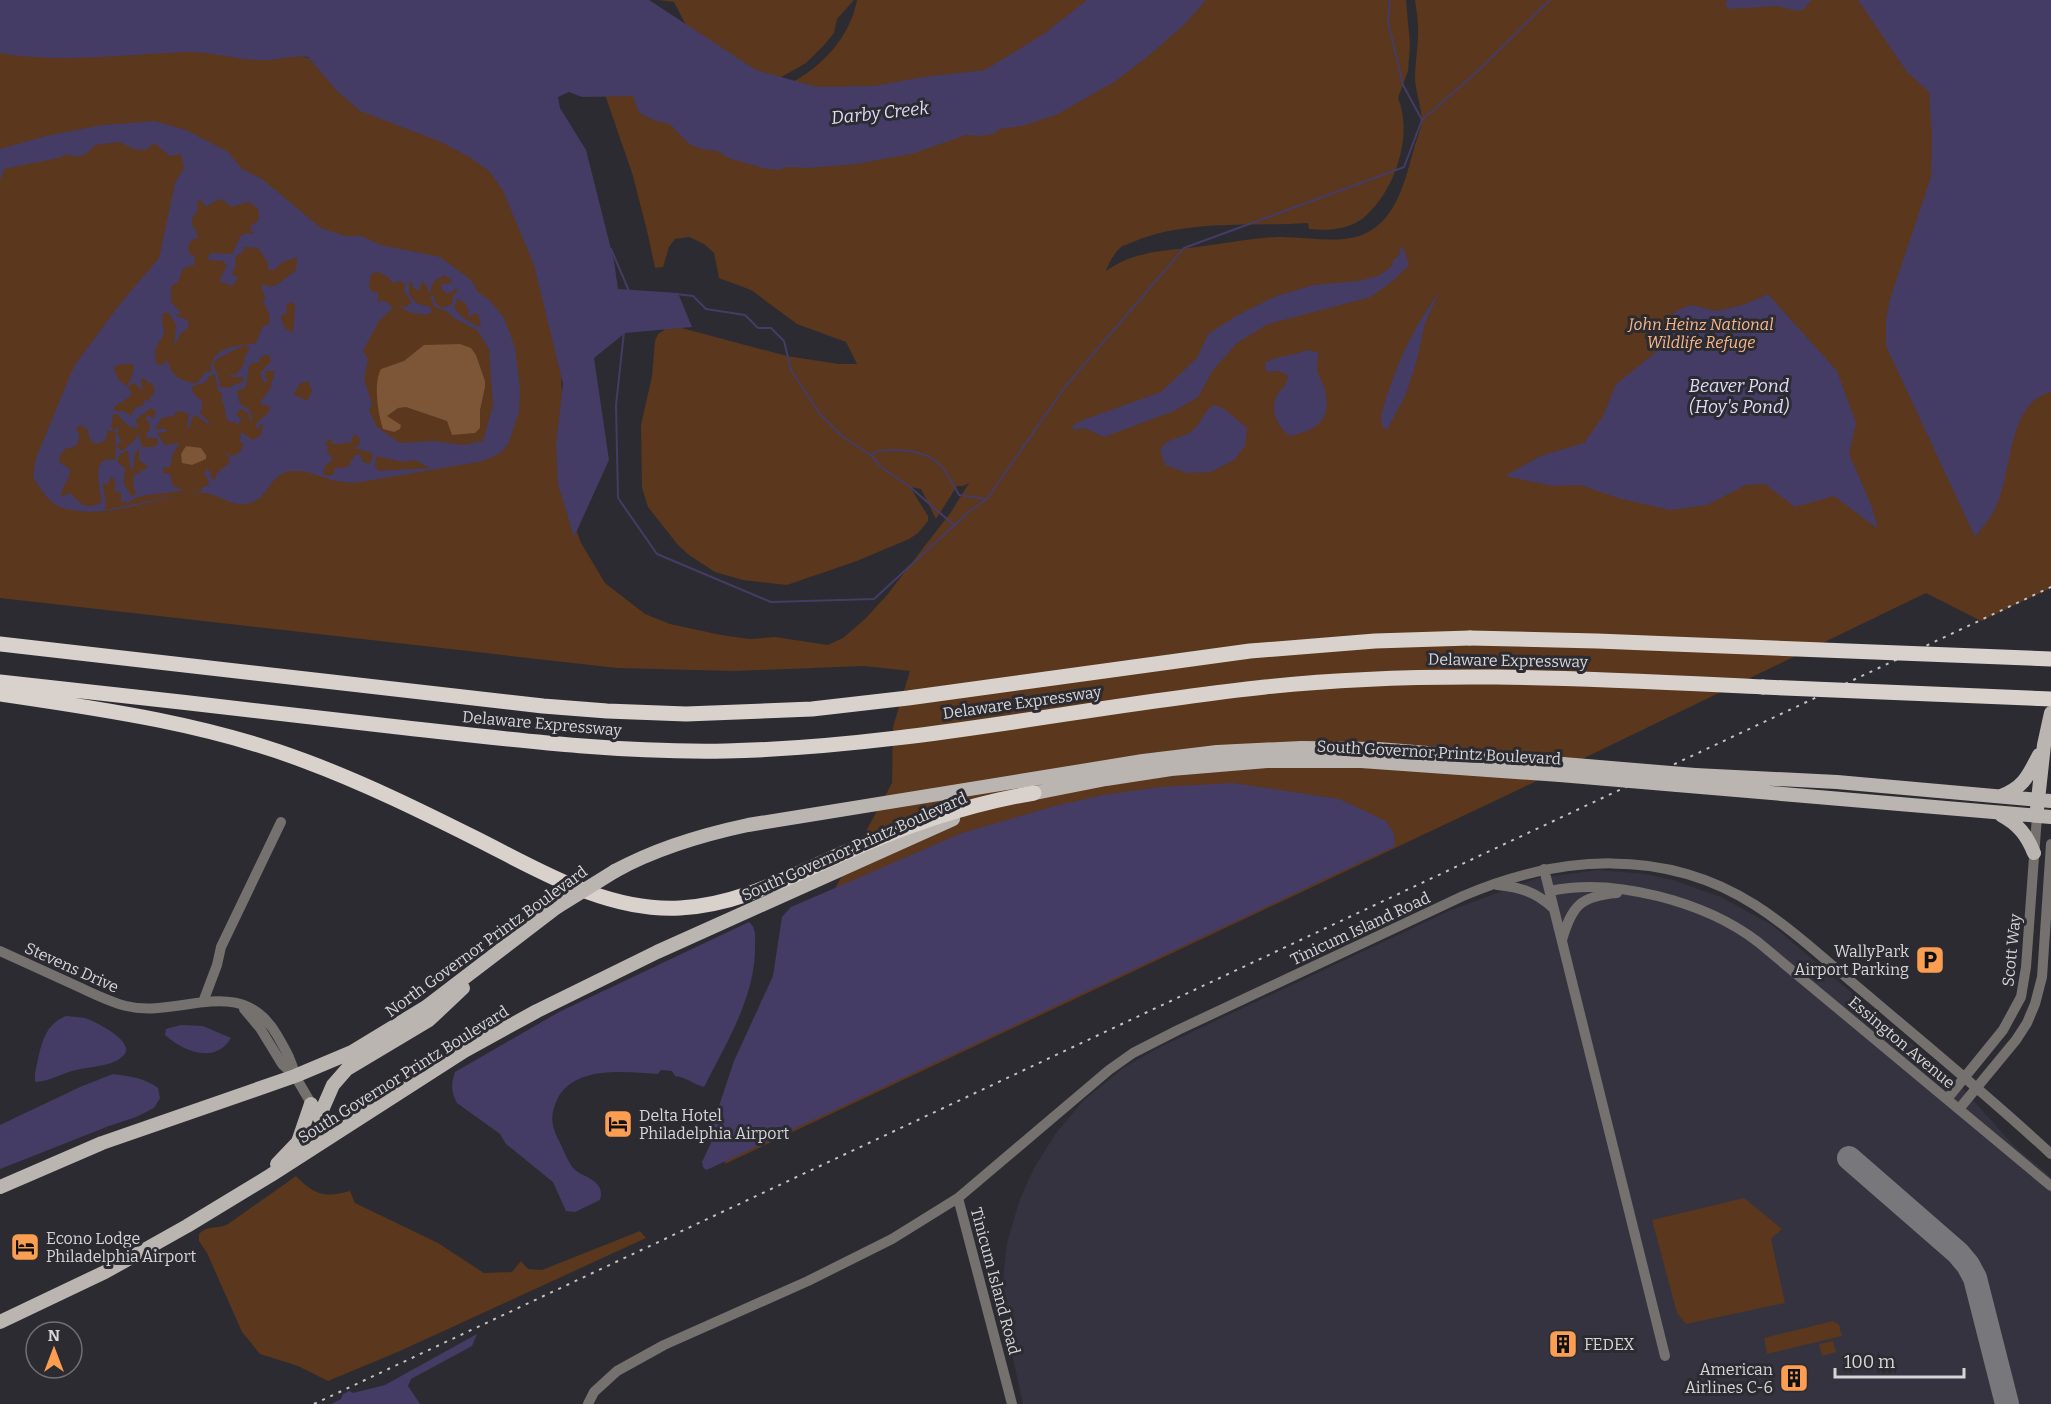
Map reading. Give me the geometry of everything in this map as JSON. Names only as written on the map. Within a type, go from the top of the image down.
[{"type":"highway","name":"Delaware Expressway","points":[[0,644],[501,701],[607,711],[686,714],[845,706],[1218,654],[1406,639],[1566,639],[2051,659]]},
{"type":"highway","name":"Delaware Expressway","points":[[0,682],[535,742],[629,750],[724,751],[849,743],[1225,691],[1390,677],[1556,677],[2051,699]]},
{"type":"highway","points":[[0,694],[192,728],[286,754],[373,789],[574,887],[612,900],[650,908],[692,908],[735,899],[920,823],[990,800],[1034,793]]},
{"type":"main road","points":[[2037,816],[2044,800],[2044,745],[2051,713]]},
{"type":"main road","points":[[2000,796],[2012,792],[2024,783],[2044,745]]},
{"type":"main road","name":"South Governor Printz Boulevard","points":[[1045,776],[1183,755],[1270,749],[1378,748],[1695,775],[1837,782],[2044,800]]},
{"type":"main road","name":"South Governor Printz Boulevard","points":[[0,1322],[113,1267],[188,1226],[464,1051],[579,989],[910,836],[975,811],[1034,793],[1171,769],[1267,761],[1361,761],[2051,817]]},
{"type":"main road","name":"North Governor Printz Boulevard","points":[[0,1187],[122,1136],[295,1076],[366,1044],[426,1006],[558,907],[615,871],[671,845],[732,828],[1045,776]]},
{"type":"main road","points":[[1997,812],[2020,828],[2034,853]]},
{"type":"main road","points":[[320,1117],[330,1091],[342,1073],[356,1062],[406,1035],[434,1016],[486,962]]},
{"type":"main road","points":[[250,1188],[298,1142],[312,1104]]},
{"type":"street","name":"Scott Way","points":[[1947,1099],[1997,1039],[2013,1015],[2023,988],[2037,816]]},
{"type":"street","points":[[203,1002],[221,947],[281,822]]},
{"type":"street","name":"Scott Way","points":[[1959,1108],[2016,1040],[2027,1023],[2038,995],[2051,846]]},
{"type":"street","name":"Tinicum Island Road","points":[[1012,1404],[958,1198],[1098,1079],[1133,1053],[1188,1025],[1491,885],[1544,869],[1598,863],[1647,866],[1686,874],[1733,893],[1788,929],[1977,1087],[2051,1154]]},
{"type":"street","points":[[1544,869],[1665,1356]]},
{"type":"street","points":[[1491,885],[1524,889],[1537,895],[1554,909]]},
{"type":"street","points":[[1550,891],[1604,887],[1629,892]]},
{"type":"street","points":[[1562,940],[1571,914],[1582,902],[1599,895],[1629,892]]},
{"type":"street","name":"Essington Avenue","points":[[1629,892],[1689,905],[1749,934],[2051,1186]]},
{"type":"street","name":"Stevens Drive","points":[[0,951],[126,1006],[161,1008],[225,1000],[240,1004],[262,1015],[269,1022],[291,1059],[295,1076],[331,1137]]},
{"type":"street","points":[[2026,967],[2042,968]]},
{"type":"street","points":[[588,1404],[594,1392],[617,1371],[664,1345],[808,1281],[892,1239],[958,1198]]},
{"type":"shaded area","points":[[460,344],[471,348],[476,355],[485,381],[480,410],[480,428],[475,433],[452,435],[447,421],[406,407],[398,408],[387,416],[401,425],[400,429],[394,432],[383,429],[377,390],[381,369],[404,361],[424,345]]},
{"type":"shaded area","points":[[186,446],[201,448],[206,459],[192,465],[182,463],[181,454]]},
{"type":"shaded area","points":[[1598,870],[1646,874],[1673,880],[1721,897],[1772,925],[1957,1082],[2014,1146],[2051,1177],[2051,1404],[1023,1404],[1005,1322],[1003,1279],[1007,1243],[1020,1199],[1034,1168],[1056,1133],[1083,1101],[1123,1068],[1158,1048],[1451,910],[1538,878]]},
{"type":"green space","points":[[658,0],[854,0],[837,19],[834,33],[825,44],[806,63],[776,80],[700,53],[674,2]]},
{"type":"green space","name":"John Heinz National Wildlife Refuge","points":[[857,0],[1406,0],[1410,44],[1408,71],[1398,98],[1404,129],[1402,146],[1392,180],[1373,208],[1362,219],[1343,228],[1329,230],[1309,229],[1308,223],[1219,225],[1175,230],[1123,246],[1113,256],[1106,271],[1127,259],[1149,253],[1267,238],[1329,240],[1349,238],[1371,230],[1381,222],[1396,202],[1421,126],[1415,77],[1418,20],[1415,0],[2051,0],[2051,588],[1981,621],[1926,593],[1520,789],[725,1164],[728,1140],[831,896],[892,783],[893,727],[910,671],[864,666],[734,671],[617,668],[0,598],[0,35],[290,52],[308,58],[328,57],[505,100],[561,374],[568,507],[581,543],[605,583],[645,614],[670,624],[721,635],[750,639],[775,637],[828,645],[843,638],[887,595],[951,512],[969,483],[957,486],[936,519],[921,489],[910,487],[928,516],[928,521],[918,533],[857,561],[787,585],[743,580],[715,572],[678,545],[648,507],[642,488],[641,425],[652,376],[655,341],[658,334],[669,327],[678,327],[787,356],[839,364],[857,364],[846,342],[797,324],[751,290],[719,278],[714,253],[704,244],[689,237],[675,239],[669,247],[663,267],[655,268],[633,176],[601,83],[895,100],[787,85],[811,70],[832,51],[848,27]]},
{"type":"green space","points":[[296,1176],[314,1191],[320,1193],[334,1194],[350,1191],[355,1203],[438,1243],[484,1273],[512,1272],[521,1261],[528,1269],[542,1270],[640,1231],[646,1238],[400,1351],[328,1381],[298,1366],[260,1354],[242,1332],[207,1253],[199,1241],[199,1234],[203,1231],[228,1224]]},
{"type":"green space","points":[[1744,1198],[1782,1229],[1771,1239],[1785,1303],[1686,1324],[1677,1313],[1652,1220]]},
{"type":"green space","points":[[1833,1321],[1839,1325],[1842,1336],[1767,1354],[1764,1338]]},
{"type":"green space","points":[[1833,1341],[1836,1352],[1822,1356],[1819,1344]]},
{"type":"water","name":"Darby Creek","points":[[0,0],[649,0],[756,70],[817,87],[874,86],[985,70],[1045,33],[1087,0],[1206,0],[1185,24],[1146,58],[1114,82],[1056,115],[1022,126],[1000,129],[993,134],[966,135],[915,153],[857,164],[808,168],[787,167],[779,170],[763,168],[728,158],[718,151],[702,149],[689,144],[670,124],[656,121],[639,113],[633,96],[582,97],[569,92],[558,97],[560,108],[586,150],[614,261],[618,289],[678,293],[692,327],[625,333],[594,358],[609,460],[574,537],[558,484],[556,444],[563,384],[534,265],[503,191],[489,171],[441,142],[360,111],[337,91],[308,57],[253,60],[189,52],[47,58],[0,53]]},
{"type":"water","points":[[1727,0],[1812,0],[1803,10],[1798,11],[1777,6],[1730,9],[1725,6]]},
{"type":"water","points":[[1858,0],[2051,0],[2051,392],[2036,399],[2026,410],[2018,425],[2000,497],[1992,514],[1975,537],[1886,346],[1886,320],[1890,299],[1931,177],[1932,137],[1929,92],[1907,72]]},
{"type":"water","points":[[155,121],[186,130],[228,152],[242,169],[262,179],[321,228],[345,236],[361,236],[381,245],[440,257],[471,280],[478,292],[489,300],[504,318],[515,347],[520,389],[519,412],[509,442],[502,452],[484,461],[354,483],[336,481],[306,472],[287,472],[274,480],[257,500],[242,504],[230,502],[212,494],[191,493],[201,491],[202,487],[209,485],[204,474],[207,469],[211,472],[210,477],[215,480],[216,474],[230,462],[229,457],[223,452],[232,456],[241,451],[243,444],[240,442],[241,432],[253,440],[261,435],[263,424],[257,430],[256,425],[270,409],[269,406],[262,405],[260,402],[270,389],[275,371],[266,371],[268,382],[264,383],[260,373],[271,361],[270,356],[265,355],[259,362],[249,366],[246,387],[237,391],[240,404],[249,409],[252,417],[250,423],[249,414],[242,409],[237,412],[237,416],[242,419],[236,426],[236,422],[229,422],[221,399],[223,394],[218,391],[215,374],[209,376],[206,382],[191,387],[202,401],[202,410],[199,412],[210,426],[196,415],[192,418],[190,427],[187,428],[189,414],[179,411],[174,416],[161,418],[156,427],[157,430],[164,428],[168,431],[157,434],[165,445],[180,443],[173,453],[170,467],[164,467],[163,473],[170,474],[173,486],[183,490],[146,495],[128,503],[121,501],[121,493],[113,490],[116,485],[113,478],[110,477],[108,485],[104,483],[103,486],[106,503],[104,510],[179,495],[129,507],[101,511],[87,512],[60,507],[52,502],[33,477],[36,458],[74,366],[119,305],[159,258],[175,183],[184,168],[181,154],[170,156],[154,143],[146,150],[133,149],[120,142],[95,145],[80,156],[68,154],[4,169],[0,181],[0,149],[46,136],[103,125]],"holes":[[[219,199],[231,207],[249,202],[258,209],[259,220],[252,225],[250,230],[255,234],[246,233],[240,237],[232,254],[212,253],[208,256],[209,260],[223,261],[227,266],[219,281],[233,286],[238,277],[232,275],[235,259],[238,254],[244,252],[243,247],[258,248],[268,263],[268,270],[274,270],[283,262],[297,257],[296,270],[278,284],[270,287],[264,284],[261,289],[265,296],[263,303],[268,310],[270,320],[268,325],[263,326],[256,343],[231,347],[219,352],[211,363],[211,372],[205,372],[197,383],[186,381],[174,374],[168,360],[162,365],[156,364],[155,351],[164,334],[163,313],[169,313],[176,325],[174,346],[189,324],[186,319],[176,316],[181,313],[171,302],[171,287],[179,281],[182,270],[193,266],[195,262],[194,255],[190,255],[188,245],[193,239],[198,238],[192,225],[192,219],[198,210],[197,202],[201,200],[206,207]],[[378,272],[388,277],[393,283],[401,281],[405,284],[404,292],[412,302],[406,307],[400,306],[414,313],[430,314],[432,310],[430,307],[416,303],[409,294],[409,281],[413,284],[412,287],[419,291],[422,281],[427,286],[429,294],[434,281],[445,275],[452,281],[448,284],[442,283],[441,289],[448,294],[457,288],[452,304],[442,308],[435,303],[434,295],[430,297],[435,307],[448,312],[454,318],[477,330],[489,349],[493,405],[483,441],[464,445],[433,441],[400,443],[377,427],[369,411],[372,404],[364,379],[368,359],[363,351],[379,321],[393,308],[387,302],[380,300],[379,303],[377,299],[379,294],[370,290],[371,274]],[[458,299],[467,306],[468,317],[478,314],[481,327],[459,314],[454,307]],[[291,302],[294,304],[293,333],[285,328],[281,318],[287,313],[286,306]],[[244,345],[250,347],[244,364],[236,375],[230,374],[231,377],[242,377],[244,381],[227,388],[219,386],[220,381],[213,364],[215,360]],[[133,364],[132,376],[126,386],[118,379],[114,369],[116,365]],[[142,378],[152,383],[155,391],[148,401],[143,400],[144,405],[135,408],[131,416],[124,411],[114,411],[114,407],[132,395],[128,386],[135,383],[140,389],[145,390],[142,388]],[[308,381],[312,391],[307,401],[293,394],[299,384]],[[151,408],[156,411],[153,419],[149,415],[145,419],[149,422],[150,430],[146,434],[147,438],[157,438],[158,444],[153,447],[142,447],[138,433],[135,440],[122,451],[117,445],[121,441],[117,434],[119,426],[114,431],[111,427],[113,415],[117,414],[128,426],[138,428],[136,420]],[[80,425],[88,430],[89,438],[95,444],[105,441],[108,430],[115,432],[115,460],[102,462],[99,468],[101,503],[90,506],[83,505],[70,493],[61,497],[70,469],[60,463],[59,457],[65,449],[76,446],[79,433],[76,428]],[[356,435],[360,439],[359,445],[354,448],[372,453],[369,464],[363,462],[360,454],[354,456],[348,467],[335,468],[334,473],[329,476],[323,474],[325,466],[333,460],[324,442],[330,439],[333,440],[331,444],[346,442],[351,444],[352,437]],[[139,448],[139,460],[148,467],[133,476],[134,491],[137,492],[132,497],[124,484],[125,468],[117,462],[120,454],[125,451],[128,451],[130,467],[133,471],[135,453]],[[376,456],[404,462],[415,460],[430,468],[379,471],[375,466]]]},
{"type":"water","points":[[1403,247],[1409,265],[1371,297],[1268,324],[1237,343],[1213,370],[1198,397],[1174,411],[1104,437],[1084,428],[1074,430],[1072,426],[1083,420],[1161,392],[1197,358],[1208,334],[1236,316],[1276,296],[1314,285],[1358,281],[1378,276],[1391,267],[1394,259],[1399,256],[1400,248]]},
{"type":"water","points":[[1440,291],[1425,323],[1417,360],[1406,394],[1387,430],[1382,426],[1381,415],[1392,381],[1404,350]]},
{"type":"water","name":"Beaver Pond (Hoy's Pond)","points":[[1768,294],[1837,371],[1856,423],[1849,454],[1872,507],[1878,529],[1834,496],[1795,507],[1765,484],[1746,485],[1707,505],[1671,510],[1621,499],[1580,485],[1553,486],[1505,476],[1540,456],[1584,443],[1603,416],[1616,384],[1655,353],[1674,312],[1691,305],[1717,311],[1743,305]]},
{"type":"water","points":[[1307,350],[1319,353],[1317,370],[1325,390],[1326,409],[1324,416],[1315,427],[1290,436],[1279,424],[1274,408],[1276,397],[1285,386],[1288,376],[1279,371],[1268,372],[1265,369],[1266,362]]},
{"type":"water","points":[[1213,405],[1223,408],[1247,428],[1245,446],[1234,460],[1211,472],[1187,473],[1165,465],[1160,450],[1163,446],[1193,430]]},
{"type":"water","points":[[1233,783],[1339,799],[1386,821],[1394,834],[1395,846],[713,1167],[706,1170],[703,1167],[702,1162],[711,1143],[713,1124],[734,1061],[773,976],[782,917],[791,907],[962,833],[1055,806],[1103,795],[1160,787]]},
{"type":"water","points":[[749,922],[755,937],[754,966],[750,984],[738,1020],[704,1087],[675,1076],[672,1071],[661,1070],[658,1074],[602,1073],[575,1081],[557,1100],[552,1115],[556,1134],[573,1168],[600,1188],[600,1200],[575,1212],[566,1211],[553,1182],[506,1144],[500,1134],[457,1103],[452,1088],[455,1072],[559,1012]]},
{"type":"water","points":[[66,1016],[85,1018],[112,1032],[124,1044],[126,1050],[124,1055],[108,1064],[76,1070],[36,1082],[35,1074],[43,1040],[52,1026]]},
{"type":"water","points":[[181,1025],[203,1026],[231,1038],[216,1051],[199,1053],[181,1046],[165,1035],[166,1029]]},
{"type":"water","points":[[113,1074],[142,1080],[158,1088],[160,1098],[154,1108],[0,1169],[0,1125]]},
{"type":"water","points":[[477,1334],[472,1346],[411,1379],[408,1386],[420,1404],[331,1404],[341,1399],[343,1394],[349,1391],[353,1393],[385,1385]]},
{"type":"waterway","points":[[1390,0],[1388,21],[1403,85],[1422,120]]},
{"type":"waterway","points":[[624,332],[616,405],[618,498],[657,554],[771,602],[874,599],[972,509],[987,499],[1064,388],[1184,248],[1404,167],[1422,120],[1480,69],[1550,0]]},
{"type":"waterway","points":[[611,249],[629,291]]},
{"type":"waterway","points":[[676,294],[693,296],[706,309],[745,315],[758,328],[771,328],[784,341],[791,370],[820,414],[844,438],[871,455],[881,467],[910,487],[955,526]]},
{"type":"waterway","points":[[871,455],[879,451],[894,450],[927,456],[935,460],[947,474],[959,495],[987,499]]},
{"type":"taxiway","points":[[1849,1158],[1958,1253],[1968,1265],[1975,1278],[2007,1404]]},
{"type":"railway","points":[[314,1404],[2051,587]]},
{"type":"place","name":"WallyPark Airport Parking","points":[[1930,960]]},
{"type":"place","name":"Delta Hotel Philadelphia Airport","points":[[618,1124]]},
{"type":"place","name":"Econo Lodge Philadelphia Airport","points":[[25,1247]]},
{"type":"place","name":"FEDEX","points":[[1563,1344]]},
{"type":"place","name":"American Airlines C-6","points":[[1794,1378]]}]
